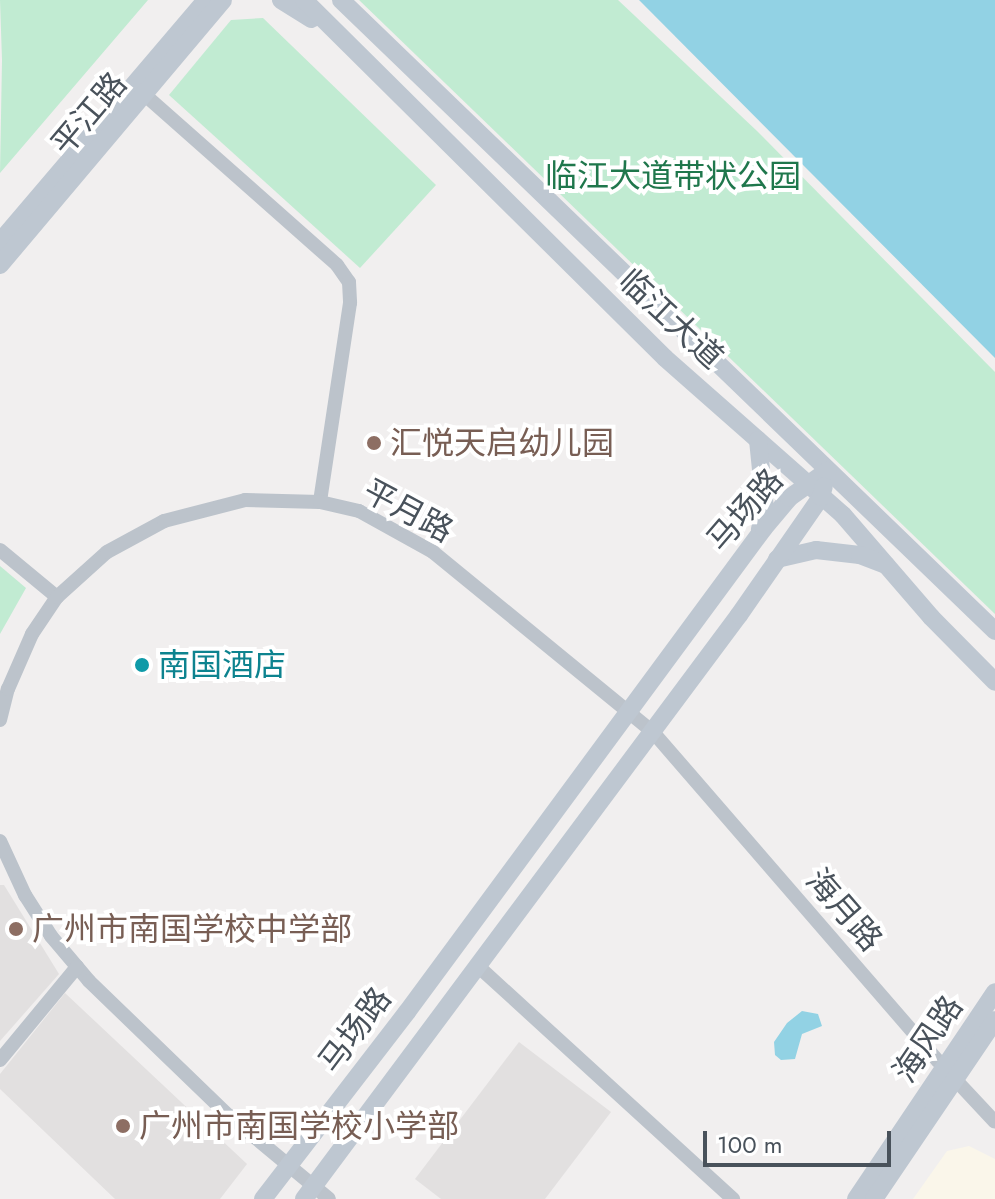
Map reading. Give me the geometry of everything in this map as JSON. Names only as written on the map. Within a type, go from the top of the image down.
[{"type":"main road","points":[[209,4],[240,0]]},
{"type":"main road","points":[[281,0],[344,40]]},
{"type":"main road","name":"临江大道","points":[[304,0],[665,358],[821,497],[995,682]]},
{"type":"main road","name":"临江大道","points":[[341,0],[995,631]]},
{"type":"main road","name":"平江路","points":[[0,265],[145,95],[209,4]]},
{"type":"main road","name":"平江路","points":[[0,242],[209,4]]},
{"type":"main road","points":[[390,86],[389,70],[395,64],[410,66]]},
{"type":"main road","points":[[665,358],[683,356],[688,345],[682,331]]},
{"type":"main road","points":[[758,440],[765,509],[756,539],[774,540],[777,559],[816,550],[860,555],[889,566]]},
{"type":"main road","name":"马场路","points":[[263,1199],[756,539],[805,484],[827,471]]},
{"type":"main road","name":"马场路","points":[[309,1193],[480,968],[653,732],[821,497],[827,471]]},
{"type":"main road","points":[[931,617],[928,608],[933,591],[942,588],[956,594]]},
{"type":"main road","name":"海风路","points":[[874,1199],[950,1074],[995,992]]},
{"type":"main road","name":"海风路","points":[[856,1199],[950,1074],[995,1020]]},
{"type":"street","points":[[145,95],[337,265],[349,282],[350,303],[320,502]]},
{"type":"street","name":"平月路","points":[[0,720],[8,689],[32,634],[57,597],[107,552],[164,521],[245,500],[320,502],[359,511],[433,552],[653,732]]},
{"type":"street","points":[[0,550],[57,597]]},
{"type":"street","name":"海月路","points":[[653,732],[995,1122]]},
{"type":"street","points":[[0,841],[3,861],[51,936],[77,967],[287,1168],[309,1193],[329,1199]]},
{"type":"street","points":[[0,1060],[77,967]]},
{"type":"street","points":[[480,968],[733,1199]]},
{"type":"shaded area","name":"广州市南国学校中学部","points":[[0,885],[4,885],[59,974],[0,1041]]},
{"type":"shaded area","name":"广州市南国学校小学部","points":[[65,993],[247,1164],[220,1199],[115,1199],[0,1089],[0,1074]]},
{"type":"shaded area","points":[[519,1042],[611,1112],[545,1199],[441,1199],[415,1179]]},
{"type":"shaded area","points":[[969,1146],[995,1159],[995,1199],[913,1199],[947,1151]]},
{"type":"green space","points":[[0,0],[148,0],[0,173],[2,60]]},
{"type":"green space","name":"临江大道带状公园","points":[[359,0],[618,0],[757,131],[995,372],[995,614]]},
{"type":"green space","points":[[263,18],[436,185],[360,268],[169,95],[231,20]]},
{"type":"green space","points":[[0,566],[26,588],[0,634]]},
{"type":"water","points":[[639,0],[995,0],[995,358]]},
{"type":"water","points":[[802,1011],[818,1014],[822,1026],[802,1034],[795,1059],[781,1060],[775,1055],[774,1042],[787,1023]]},
{"type":"place","name":"汇悦天启幼儿园","points":[[374,443]]},
{"type":"place","name":"南国酒店","points":[[142,665]]},
{"type":"place","name":"广州市南国学校中学部","points":[[16,929]]},
{"type":"place","name":"广州市南国学校小学部","points":[[123,1126]]}]
